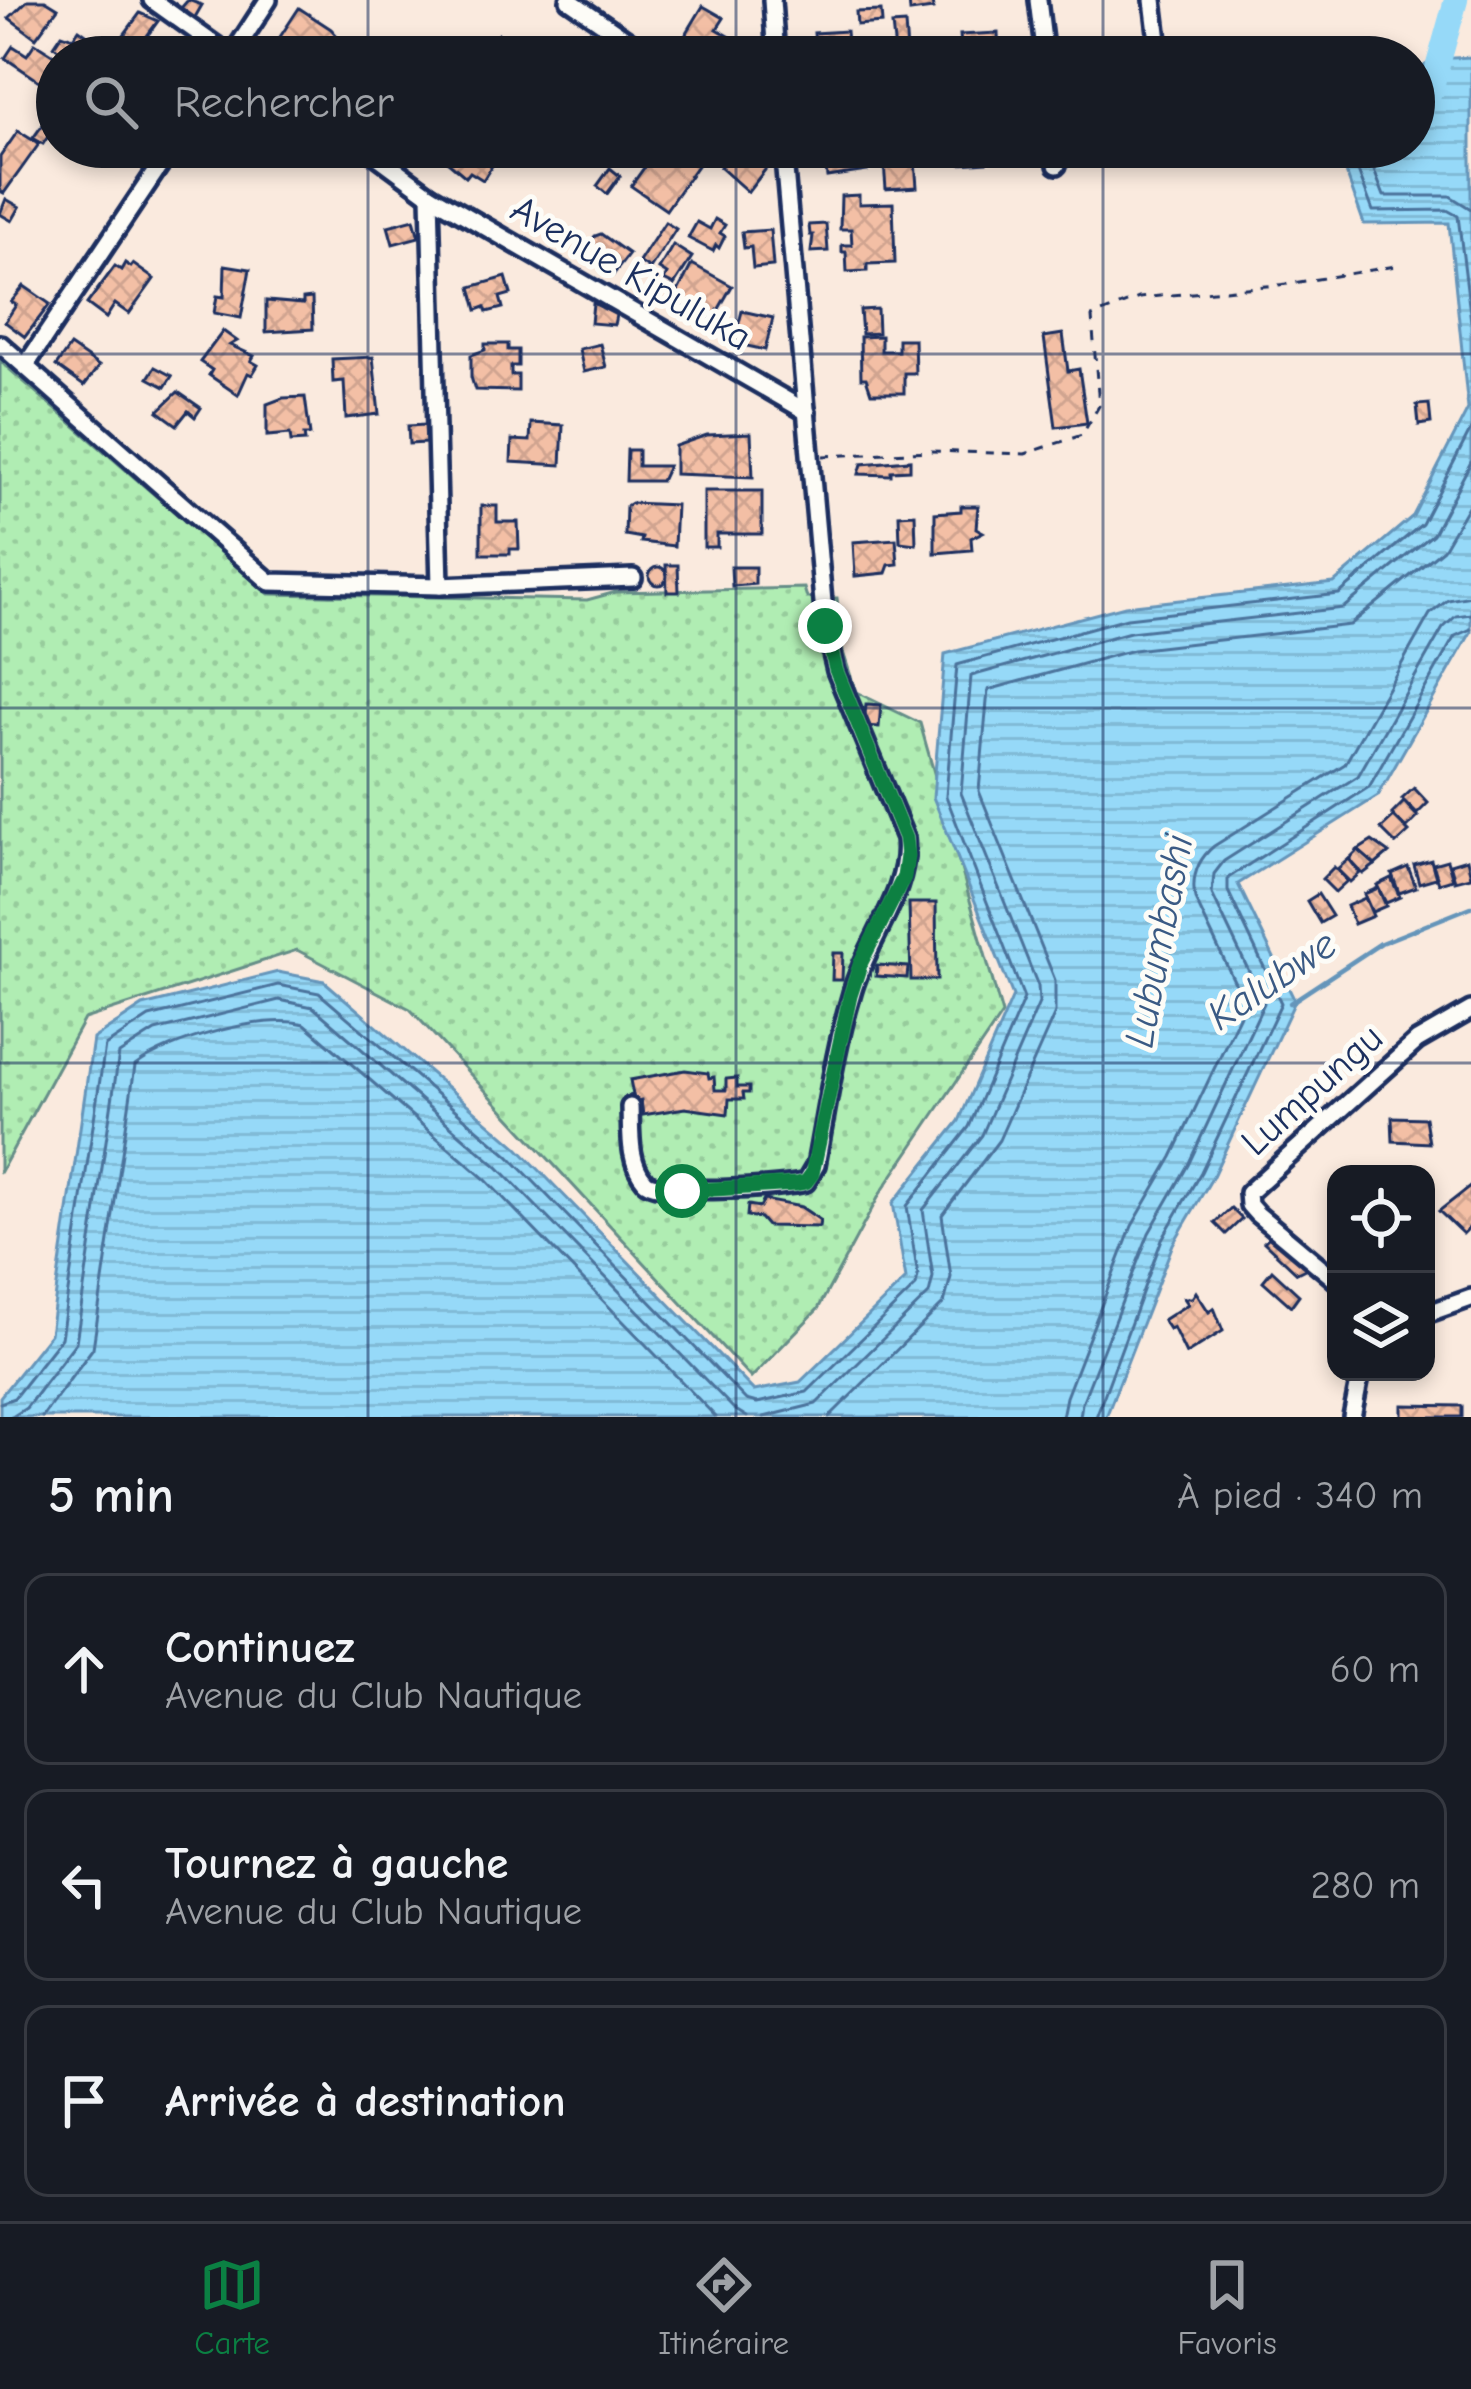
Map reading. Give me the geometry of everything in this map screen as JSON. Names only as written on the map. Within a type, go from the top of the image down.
[{"type":"street","points":[[152,0],[202,36]]},
{"type":"street","points":[[245,36],[268,0]]},
{"type":"street","points":[[568,0],[621,36]]},
{"type":"street","points":[[772,0],[775,36]]},
{"type":"street","points":[[1038,0],[1042,36]]},
{"type":"street","points":[[1153,0],[1157,36]]},
{"type":"street","points":[[26,365],[158,168]]},
{"type":"street","name":"Avenue Kipuluka","points":[[393,168],[430,195],[808,412]]},
{"type":"street","points":[[630,1107],[635,1163],[647,1185],[655,1189],[806,1182],[816,1165],[832,1076],[861,962],[904,877],[905,838],[836,670],[825,626],[785,168]]},
{"type":"street","points":[[430,195],[440,586]]},
{"type":"street","points":[[0,344],[270,582],[440,586],[633,578]]},
{"type":"street","name":"Lumpungu","points":[[1328,1273],[1257,1214],[1249,1204],[1248,1192],[1417,1041],[1471,1010]]},
{"type":"street","points":[[1435,1311],[1471,1298]]},
{"type":"street","points":[[1352,1417],[1359,1381]]},
{"type":"path","points":[[809,457],[930,451],[1025,454],[1082,435],[1099,406],[1092,317],[1138,298],[1288,284],[1395,266]]},
{"type":"green space","points":[[0,361],[269,594],[587,600],[616,592],[804,588],[807,598],[837,598],[843,652],[856,692],[920,723],[1002,1014],[880,1194],[818,1309],[751,1378],[410,1009],[297,950],[84,1019],[0,1173]]},
{"type":"water","points":[[1471,57],[1471,632],[1378,796],[1238,884],[1295,1001],[1212,1178],[1173,1244],[1106,1417],[0,1417],[0,1397],[50,1334],[93,1039],[143,1006],[278,972],[324,981],[517,1147],[754,1391],[800,1382],[906,1279],[893,1203],[959,1121],[1013,996],[933,797],[945,654],[1125,606],[1334,583],[1413,516],[1468,409],[1449,223],[1364,224],[1344,168],[1435,168],[1435,59]]},
{"type":"building","points":[[28,0],[45,0],[58,8],[36,38],[9,18]]},
{"type":"building","points":[[188,0],[202,5],[194,19],[181,8]]},
{"type":"building","points":[[909,0],[932,0],[933,9],[910,12]]},
{"type":"building","points":[[703,6],[724,18],[717,29],[729,36],[685,36]]},
{"type":"building","points":[[299,8],[337,36],[281,36]]},
{"type":"building","points":[[881,11],[882,23],[857,25],[856,12]]},
{"type":"building","points":[[140,13],[158,21],[147,36],[123,36]]},
{"type":"building","points":[[905,24],[906,36],[893,36],[892,25]]},
{"type":"building","points":[[846,31],[846,36],[814,36]]},
{"type":"building","points":[[36,44],[36,79],[5,58],[13,46],[27,55]]},
{"type":"building","points":[[18,131],[36,142],[4,193],[0,191],[0,157]]},
{"type":"building","points":[[455,168],[491,168],[483,180],[470,172],[466,177]]},
{"type":"building","points":[[610,168],[620,176],[607,194],[597,186]]},
{"type":"building","points":[[644,168],[695,168],[666,210],[631,186]]},
{"type":"building","points":[[721,168],[766,168],[748,192]]},
{"type":"building","points":[[826,168],[866,168],[867,171],[827,177]]},
{"type":"building","points":[[884,168],[916,168],[917,187],[886,189]]},
{"type":"building","points":[[859,195],[859,204],[893,203],[895,263],[867,264],[867,271],[847,272],[842,245],[852,245],[851,229],[840,229],[841,196]]},
{"type":"building","points":[[6,199],[20,207],[12,221],[0,214]]},
{"type":"building","points":[[414,219],[419,237],[393,244],[388,226]]},
{"type":"building","points":[[715,219],[725,225],[719,248],[716,245],[713,251],[688,238],[697,222],[710,229]]},
{"type":"building","points":[[665,222],[676,229],[650,269],[639,262]]},
{"type":"building","points":[[826,224],[828,251],[811,252],[809,225]]},
{"type":"building","points":[[770,230],[773,266],[753,268],[751,247],[744,248],[742,232]]},
{"type":"building","points":[[601,234],[629,254],[613,275],[584,251]]},
{"type":"building","points":[[673,245],[692,257],[674,285],[664,280],[667,274],[659,269]]},
{"type":"building","points":[[125,263],[154,279],[129,314],[115,304],[106,318],[87,304],[115,266],[121,270]]},
{"type":"building","points":[[692,264],[732,286],[713,319],[681,305],[675,297]]},
{"type":"building","points":[[225,265],[250,269],[241,318],[214,313],[217,296],[224,297]]},
{"type":"building","points":[[506,277],[511,294],[500,297],[503,308],[477,310],[471,287]]},
{"type":"building","points":[[24,286],[50,304],[25,337],[5,322],[16,305],[11,302]]},
{"type":"building","points":[[312,298],[313,329],[266,332],[266,301],[303,304],[303,299]]},
{"type":"building","points":[[593,303],[616,315],[614,325],[591,323]]},
{"type":"building","points":[[877,309],[878,333],[862,334],[860,310]]},
{"type":"building","points":[[742,311],[773,318],[765,350],[734,343]]},
{"type":"building","points":[[223,331],[237,341],[230,345],[254,356],[251,361],[258,365],[252,375],[248,373],[238,395],[209,375],[212,370],[200,362]]},
{"type":"building","points":[[1063,334],[1068,371],[1079,369],[1087,423],[1056,427],[1044,337]]},
{"type":"building","points":[[881,336],[881,351],[898,351],[898,339],[914,339],[915,373],[904,373],[904,393],[871,393],[866,378],[861,378],[860,337]]},
{"type":"building","points":[[485,344],[508,344],[508,350],[518,350],[518,366],[511,366],[511,375],[518,375],[518,391],[475,390],[471,355],[485,350]]},
{"type":"building","points":[[600,344],[606,367],[584,372],[579,349]]},
{"type":"building","points":[[70,346],[99,366],[84,386],[56,366]]},
{"type":"building","points":[[373,357],[379,414],[346,418],[344,381],[333,382],[332,359]]},
{"type":"building","points":[[155,367],[172,376],[165,387],[148,378]]},
{"type":"building","points":[[178,392],[201,408],[195,417],[188,411],[177,425],[158,411]]},
{"type":"building","points":[[305,397],[310,435],[304,435],[305,441],[291,442],[290,434],[267,436],[267,404]]},
{"type":"building","points":[[1429,404],[1431,423],[1419,425],[1417,405]]},
{"type":"building","points":[[531,423],[563,425],[561,465],[511,462],[512,440],[530,441]]},
{"type":"building","points":[[425,425],[426,443],[409,444],[408,426]]},
{"type":"building","points":[[751,433],[753,477],[675,474],[675,446],[707,435]]},
{"type":"building","points":[[627,450],[638,450],[638,466],[668,466],[661,481],[626,481]]},
{"type":"building","points":[[910,460],[910,470],[859,474],[862,464]]},
{"type":"building","points":[[704,491],[762,491],[762,534],[717,534],[717,547],[704,547]]},
{"type":"building","points":[[676,505],[674,546],[625,535],[626,506]]},
{"type":"building","points":[[481,506],[497,506],[497,522],[518,522],[519,549],[510,549],[510,554],[481,554]]},
{"type":"building","points":[[961,506],[978,506],[976,528],[983,532],[971,538],[972,550],[935,553],[935,513],[961,511]]},
{"type":"building","points":[[915,514],[916,544],[900,542],[899,515]]},
{"type":"building","points":[[896,539],[898,564],[889,565],[886,573],[855,576],[853,542]]},
{"type":"building","points":[[666,565],[678,565],[679,592],[667,592]]},
{"type":"building","points":[[658,567],[667,576],[658,585],[649,576]]},
{"type":"building","points":[[731,567],[755,567],[755,584],[732,586]]},
{"type":"building","points":[[866,704],[881,705],[879,727],[864,726]]},
{"type":"building","points":[[1414,788],[1428,803],[1417,814],[1402,799]]},
{"type":"building","points":[[1404,802],[1418,817],[1406,829],[1392,814]]},
{"type":"building","points":[[1394,817],[1409,832],[1396,844],[1381,829]]},
{"type":"building","points":[[1372,841],[1389,853],[1375,865],[1358,850]]},
{"type":"building","points":[[1358,850],[1375,865],[1363,874],[1349,859]]},
{"type":"building","points":[[1349,859],[1360,873],[1350,882],[1337,869]]},
{"type":"building","points":[[1467,859],[1471,877],[1455,881],[1450,864]]},
{"type":"building","points":[[1431,860],[1436,878],[1419,883],[1414,865]]},
{"type":"building","points":[[1447,860],[1453,879],[1439,883],[1433,864]]},
{"type":"building","points":[[1334,867],[1347,881],[1335,892],[1322,879]]},
{"type":"building","points":[[1408,867],[1416,887],[1399,893],[1392,874]]},
{"type":"building","points":[[1391,878],[1400,897],[1386,903],[1377,885]]},
{"type":"building","points":[[1378,888],[1386,906],[1372,912],[1364,894]]},
{"type":"building","points":[[1318,894],[1332,916],[1320,923],[1307,901]]},
{"type":"building","points":[[1365,898],[1373,916],[1354,924],[1347,906]]},
{"type":"building","points":[[909,903],[936,903],[937,980],[911,980]]},
{"type":"building","points":[[833,953],[843,953],[842,980],[832,980]]},
{"type":"building","points":[[877,965],[908,967],[907,978],[876,976]]},
{"type":"building","points":[[685,1070],[714,1077],[715,1090],[726,1090],[726,1079],[737,1078],[737,1087],[749,1087],[749,1093],[743,1093],[744,1099],[729,1099],[728,1114],[685,1108],[643,1115],[641,1100],[627,1103],[625,1097],[633,1095],[630,1080]]},
{"type":"building","points":[[1392,1117],[1425,1118],[1429,1143],[1393,1141]]},
{"type":"building","points":[[1471,1186],[1471,1226],[1463,1234],[1439,1211]]},
{"type":"building","points":[[764,1200],[801,1207],[820,1220],[819,1227],[767,1226],[760,1218],[747,1216],[748,1205],[760,1207]]},
{"type":"building","points":[[1231,1208],[1242,1219],[1226,1234],[1215,1223]]},
{"type":"building","points":[[1275,1231],[1327,1279],[1327,1286],[1307,1268],[1297,1273],[1264,1242]]},
{"type":"building","points":[[1272,1270],[1299,1295],[1291,1306],[1263,1281]]},
{"type":"building","points":[[1196,1292],[1209,1312],[1214,1308],[1223,1331],[1186,1354],[1173,1327],[1169,1329],[1163,1320],[1188,1304],[1184,1298]]},
{"type":"building","points":[[1402,1405],[1462,1406],[1462,1417],[1402,1417]]},
{"type":"waterway","name":"Lubumbashi","points":[[1435,76],[1456,0]]},
{"type":"waterway","name":"Kalubwe","points":[[1290,1003],[1381,943],[1471,907]]},
{"type":"route","points":[[682,1191],[796,1184],[806,1182],[812,1174],[850,996],[876,928],[904,877],[905,838],[836,670],[825,626]]}]
